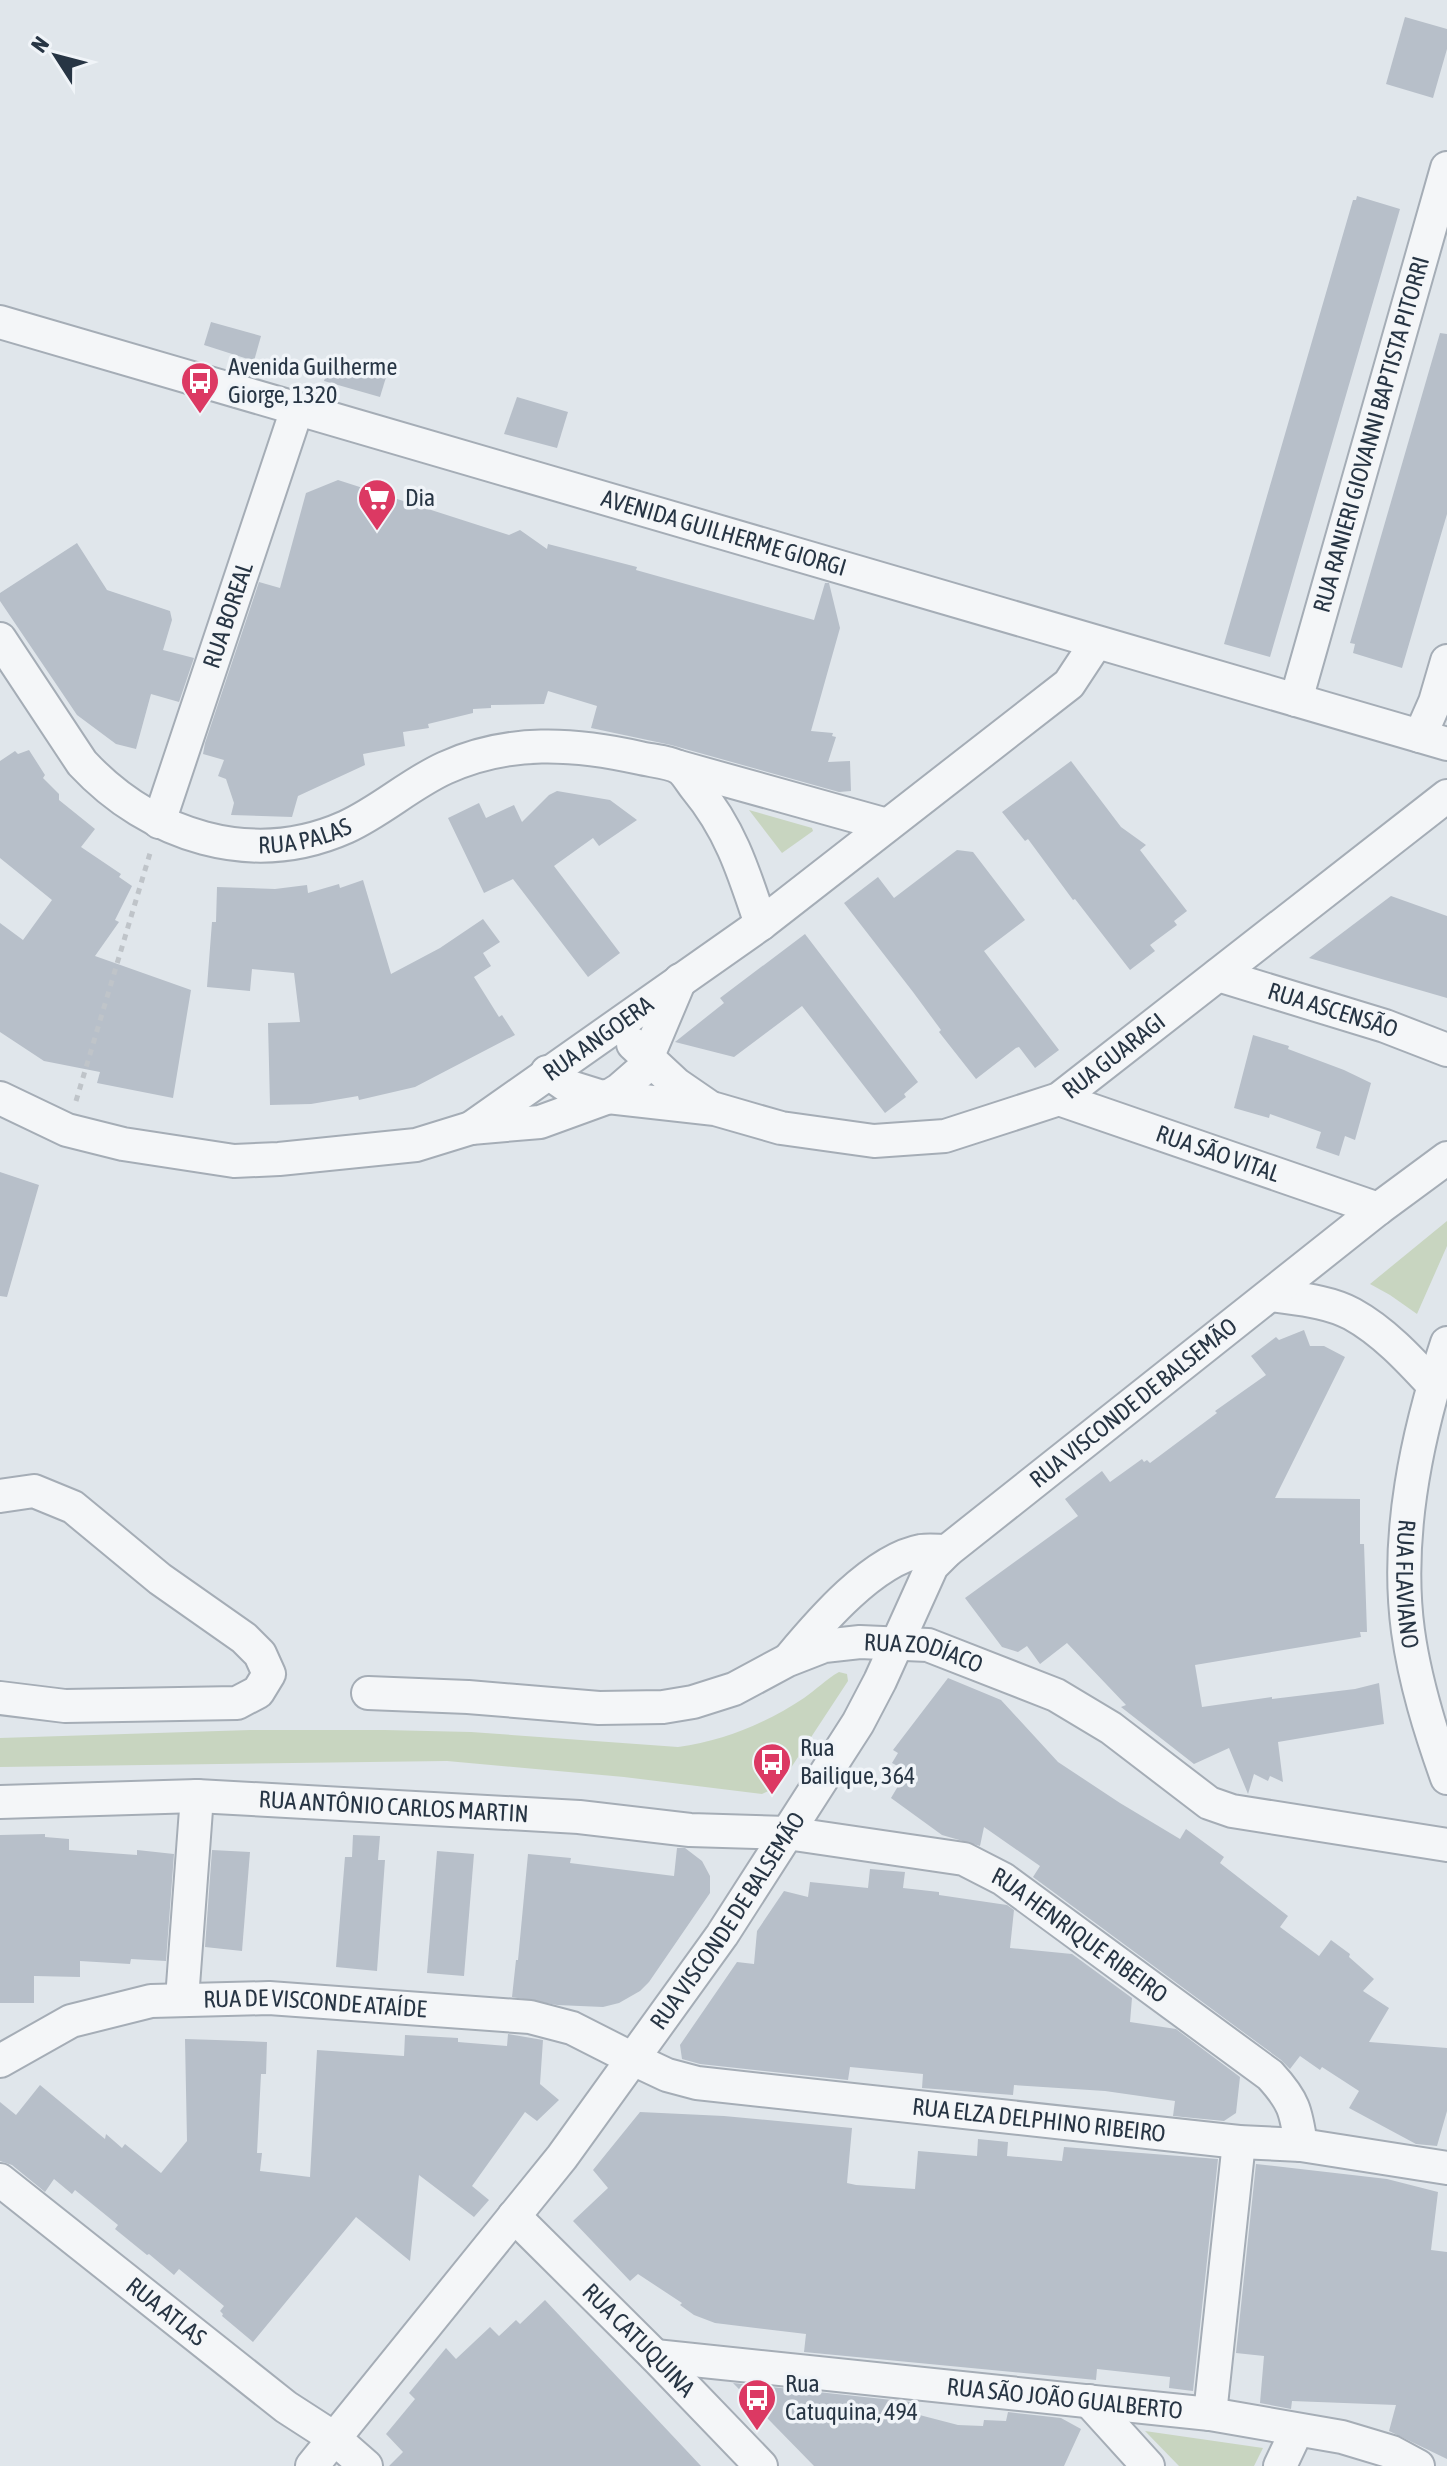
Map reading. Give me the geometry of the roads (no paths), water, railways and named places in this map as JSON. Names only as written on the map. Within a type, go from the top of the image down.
[{"type":"street","name":"RUA RANIERI GIOVANNI BAPTISTA PITORRI","points":[[1296,700],[1447,168]]},
{"type":"street","name":"AVENIDA GUILHERME GIORGI","points":[[0,322],[1434,740]]},
{"type":"street","name":"RUA BOREAL","points":[[159,822],[297,409]]},
{"type":"street","name":"RUA PALAS","points":[[0,639],[82,763],[118,798],[159,822],[200,839],[259,847],[318,837],[346,827],[443,768],[508,748],[535,745],[587,748],[679,767],[887,825]]},
{"type":"street","name":"RUA ANGOERA","points":[[0,1098],[67,1130],[123,1144],[234,1161],[416,1145],[471,1128],[761,924],[1069,684],[1096,643]]},
{"type":"street","points":[[1434,740],[1435,702],[1447,661]]},
{"type":"street","points":[[679,767],[717,813],[738,855],[761,924]]},
{"type":"street","name":"RUA GUARAGI","points":[[547,1072],[581,1092],[606,1098],[715,1109],[781,1128],[874,1141],[945,1136],[1059,1099],[1447,796]]},
{"type":"street","name":"RUA ASCENSÃO","points":[[1218,975],[1385,1026],[1447,1050]]},
{"type":"street","points":[[471,1128],[540,1122],[606,1098],[635,1077],[648,1059],[680,980]]},
{"type":"street","name":"RUA GUARAGI","points":[[612,1026],[692,1097],[715,1109]]},
{"type":"street","name":"RUA SÃO VITAL","points":[[1059,1099],[1378,1209]]},
{"type":"street","name":"RUA VISCONDE DE BALSEMÃO","points":[[312,2466],[562,2157],[722,1935],[858,1723],[932,1566],[1378,1209],[1447,1158]]},
{"type":"street","points":[[1271,1295],[1322,1304],[1350,1313],[1408,1358],[1433,1385]]},
{"type":"street","name":"RUA FLAVIANO","points":[[1447,1343],[1433,1385],[1416,1458],[1406,1529],[1404,1581],[1408,1630],[1419,1689],[1447,1778]]},
{"type":"street","points":[[0,1496],[34,1491],[73,1507],[160,1579],[244,1638],[260,1654],[269,1674],[258,1692],[237,1703],[65,1706],[0,1698]]},
{"type":"street","points":[[788,1660],[829,1612],[875,1574],[921,1551],[947,1551]]},
{"type":"street","name":"RUA ZODÍACO","points":[[368,1693],[468,1697],[599,1708],[663,1707],[693,1702],[734,1689],[788,1660],[839,1643],[928,1645],[1056,1695],[1111,1728],[1209,1803],[1232,1811],[1447,1845]]},
{"type":"street","points":[[182,1999],[197,1796]]},
{"type":"street","name":"RUA ANTÔNIO CARLOS MARTIN","points":[[0,1802],[197,1796],[579,1817],[690,1830],[787,1833]]},
{"type":"street","name":"RUA HENRIQUE RIBEIRO","points":[[787,1833],[935,1852],[980,1865],[1270,2075],[1286,2092],[1297,2112],[1301,2145]]},
{"type":"street","name":"RUA DE VISCONDE ATAÍDE","points":[[0,2061],[71,2021],[151,2001],[269,1998],[530,2017],[572,2028],[633,2059]]},
{"type":"street","name":"RUA ELZA DELPHINO RIBEIRO","points":[[633,2059],[667,2075],[697,2083],[1239,2142],[1301,2145],[1447,2168]]},
{"type":"street","points":[[1210,2414],[1239,2142]]},
{"type":"street","name":"RUA ATLAS","points":[[0,2180],[286,2407],[334,2438],[366,2466]]},
{"type":"street","name":"RUA CATUQUINA","points":[[514,2216],[761,2466]]},
{"type":"street","name":"RUA SÃO JOÃO GUALBERTO","points":[[655,2356],[1210,2414],[1342,2437],[1392,2452],[1418,2466]]},
{"type":"street","points":[[1089,2401],[1148,2466]]},
{"type":"street","points":[[1280,2466],[1297,2430]]},
{"type":"place","name":"Avenida Guilherme Giorge, 1320","points":[[200,415]]},
{"type":"place","name":"Dia","points":[[377,532]]},
{"type":"place","name":"Rua Bailique, 364","points":[[772,1796]]},
{"type":"place","name":"Rua Catuquina, 494","points":[[757,2432]]}]
